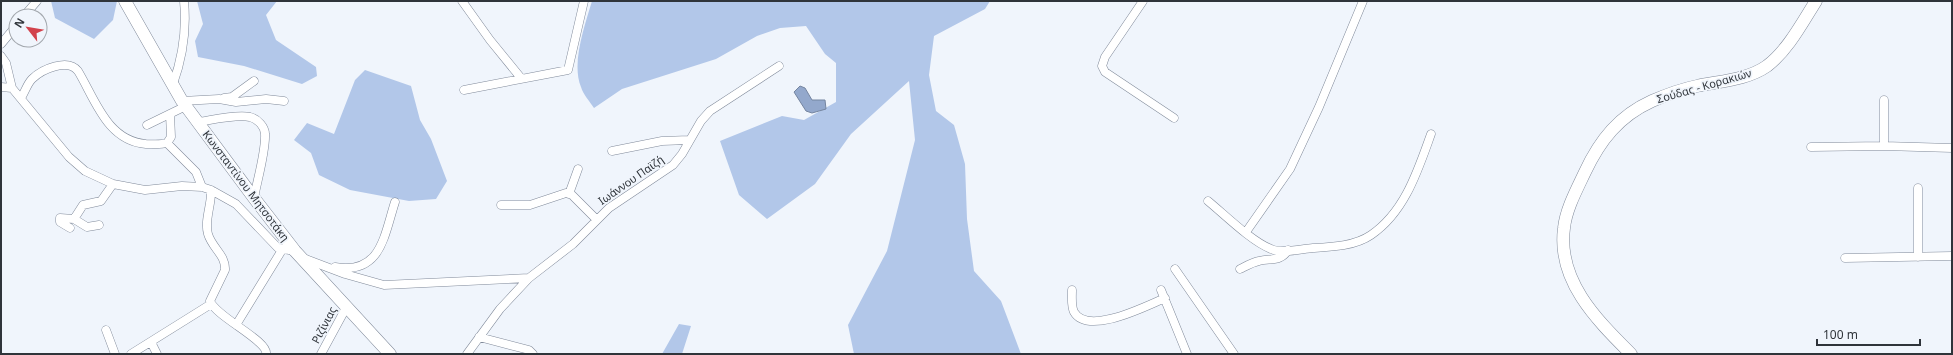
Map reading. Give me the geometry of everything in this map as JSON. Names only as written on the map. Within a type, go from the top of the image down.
[{"type":"main road","name":"Κωνσταντίνου Μητσοτάκη","points":[[125,1],[184,103],[254,198],[298,254],[390,354]]},
{"type":"main road","name":"Σούδας - Κορακιών","points":[[1631,354],[1583,302],[1571,279],[1567,265],[1563,242],[1564,228],[1576,192],[1595,153],[1609,132],[1619,122],[1651,101],[1696,86],[1748,75],[1767,65],[1788,44],[1816,1]]},
{"type":"street","points":[[173,84],[184,45],[186,19],[184,1]]},
{"type":"street","points":[[462,1],[490,40],[521,78]]},
{"type":"street","points":[[464,90],[570,68],[584,1]]},
{"type":"street","points":[[1143,1],[1105,57],[1102,66],[1105,72],[1174,118]]},
{"type":"street","points":[[1246,232],[1290,168],[1319,107],[1363,1]]},
{"type":"street","points":[[1,44],[8,36]]},
{"type":"street","points":[[1,56],[6,63],[12,88],[69,157],[86,170],[113,184],[145,190],[182,186],[202,187],[211,190],[236,204],[273,243],[282,250],[298,254],[345,274],[384,285],[529,278]]},
{"type":"street","points":[[21,98],[31,80],[38,74],[57,66],[70,64],[75,66],[100,112],[120,134],[140,143],[161,145],[167,143],[171,137],[170,114]]},
{"type":"street","name":"Ιωάννου Παϊζή","points":[[467,354],[500,309],[529,278],[573,244],[596,219],[619,201],[667,170],[682,154],[701,121],[714,107],[779,66]]},
{"type":"street","points":[[147,125],[170,114],[184,103],[232,97],[254,81]]},
{"type":"street","points":[[1,87],[12,88]]},
{"type":"street","points":[[219,99],[236,102],[266,99],[284,101]]},
{"type":"street","points":[[1884,100],[1884,146]]},
{"type":"street","points":[[198,122],[250,117],[258,121],[263,127],[265,141],[254,198]]},
{"type":"street","points":[[1208,201],[1246,232],[1273,250],[1337,247],[1352,243],[1371,235],[1383,224],[1408,192],[1431,134]]},
{"type":"street","points":[[612,151],[662,141],[689,140]]},
{"type":"street","points":[[167,143],[196,172],[202,187]]},
{"type":"street","points":[[1811,147],[1884,146],[1952,148]]},
{"type":"street","points":[[569,194],[578,169]]},
{"type":"street","points":[[74,219],[83,205],[98,203],[104,199],[113,184]]},
{"type":"street","points":[[1918,188],[1918,256]]},
{"type":"street","points":[[211,190],[212,201],[207,222],[208,234],[212,244],[223,258],[225,266],[221,280],[210,298],[211,304],[264,346],[266,354]]},
{"type":"street","points":[[501,205],[530,205],[562,194],[569,194],[596,219]]},
{"type":"street","points":[[322,265],[341,268],[358,267],[365,265],[373,259],[380,248],[395,202]]},
{"type":"street","points":[[70,228],[60,222],[59,220],[62,217],[74,219],[87,227],[99,225]]},
{"type":"street","points":[[236,325],[282,250]]},
{"type":"street","points":[[1240,269],[1258,261],[1279,258],[1286,255],[1288,250]]},
{"type":"street","points":[[1845,258],[1952,256]]},
{"type":"street","points":[[1175,269],[1234,354]]},
{"type":"street","points":[[1072,290],[1072,306],[1075,314],[1085,320],[1092,321],[1102,321],[1128,313],[1163,294],[1187,354]]},
{"type":"street","points":[[131,354],[211,304]]},
{"type":"street","name":"Ριζίνιας","points":[[321,354],[346,306]]},
{"type":"street","points":[[106,330],[115,354]]},
{"type":"street","points":[[479,337],[529,350],[534,354]]},
{"type":"street","points":[[151,342],[157,354]]},
{"type":"shaded area","points":[[51,1],[117,1],[113,20],[94,39],[55,18]]},
{"type":"shaded area","points":[[197,1],[277,1],[266,15],[276,40],[316,67],[317,76],[302,84],[244,66],[198,57],[195,41],[203,24]]},
{"type":"shaded area","points":[[592,1],[990,1],[985,9],[934,36],[929,75],[936,111],[954,125],[965,164],[967,219],[974,271],[1001,301],[1021,354],[854,354],[848,325],[887,251],[915,140],[909,81],[851,134],[815,184],[767,219],[739,195],[720,141],[782,116],[804,120],[836,102],[836,63],[825,54],[806,26],[780,28],[757,36],[716,59],[622,89],[594,108],[582,90],[578,77],[578,56],[580,44]]},
{"type":"shaded area","points":[[365,70],[411,86],[420,120],[431,139],[447,181],[436,199],[409,201],[350,190],[319,175],[311,153],[294,140],[307,123],[334,134],[355,80]]},
{"type":"shaded area","points":[[800,86],[805,88],[812,100],[825,100],[826,109],[812,113],[806,111],[794,92]]},
{"type":"shaded area","points":[[679,324],[691,326],[682,354],[662,354]]}]
